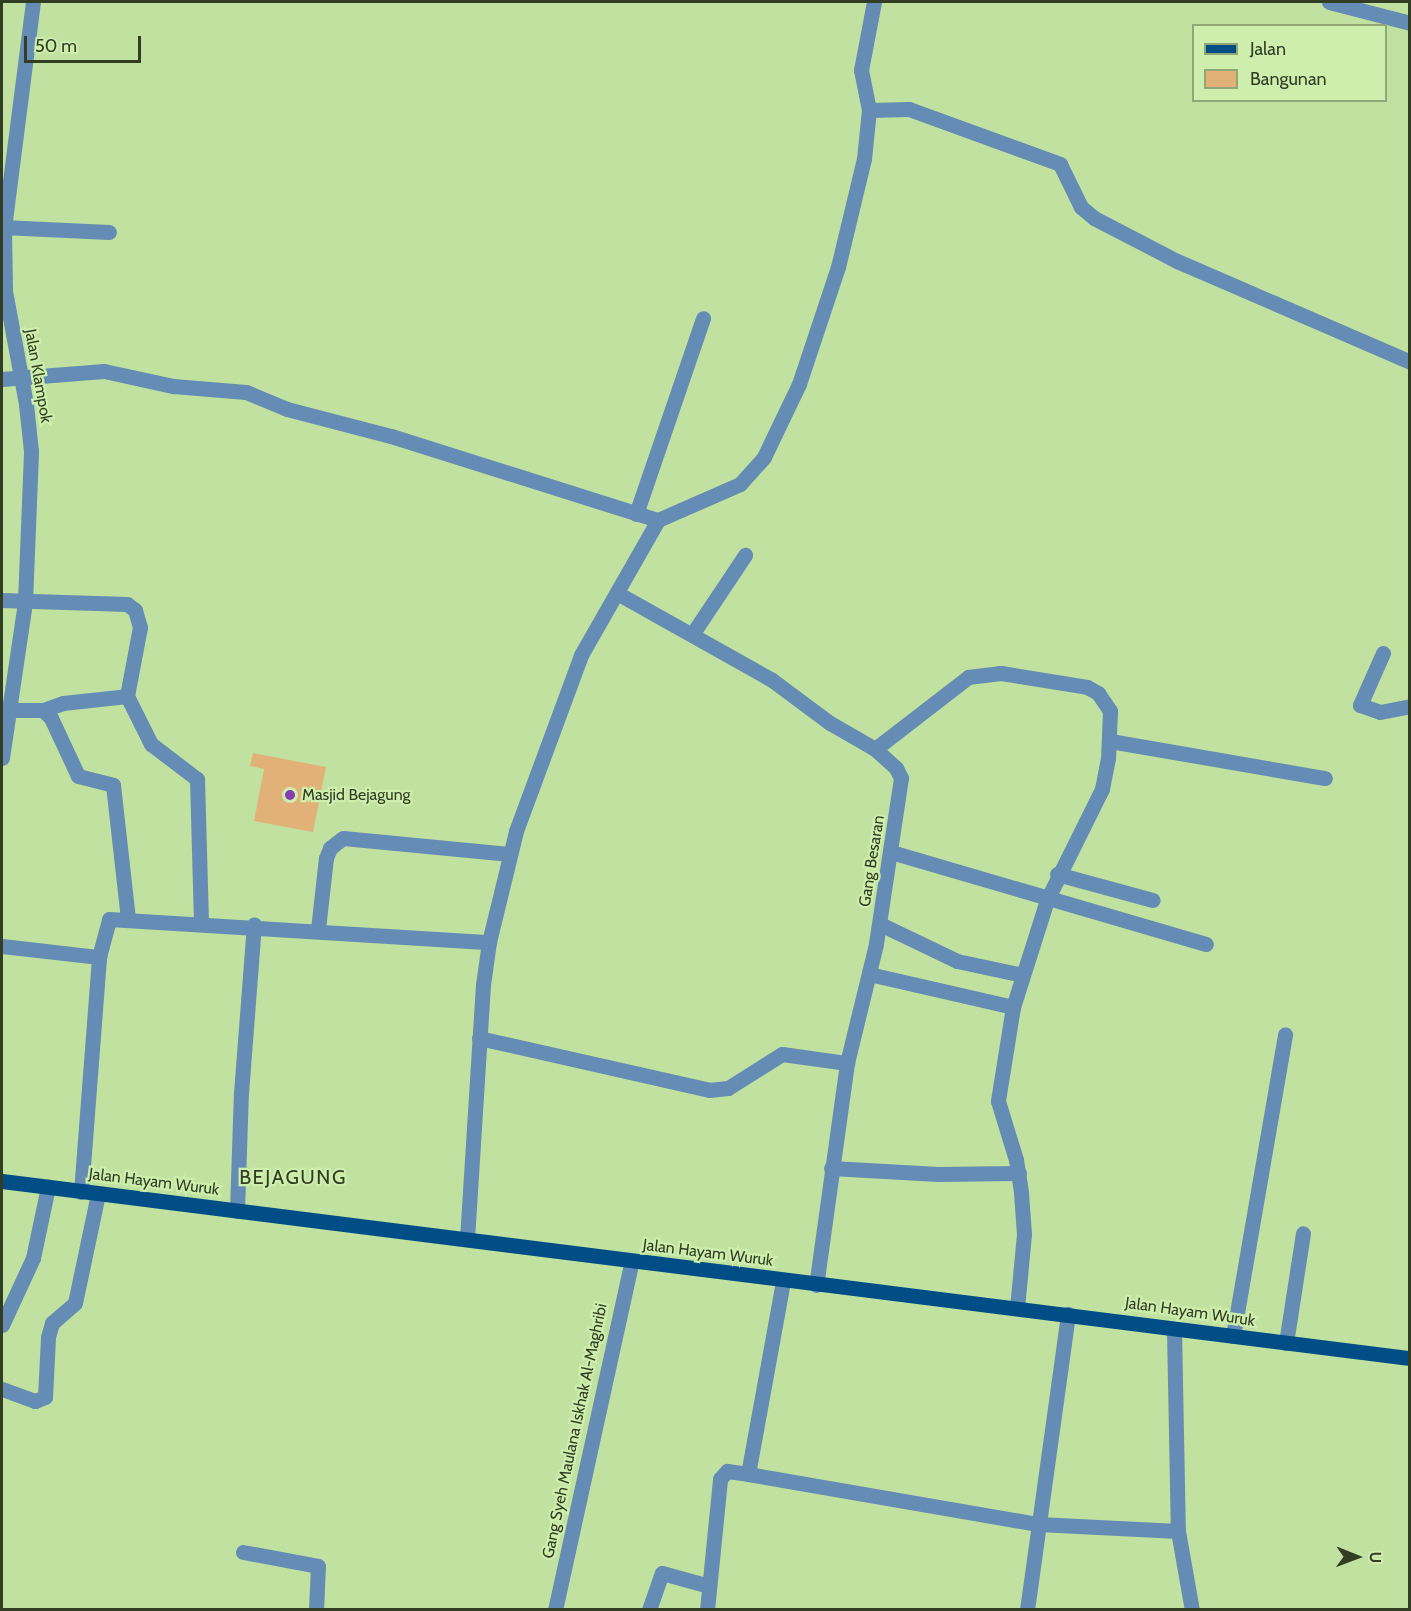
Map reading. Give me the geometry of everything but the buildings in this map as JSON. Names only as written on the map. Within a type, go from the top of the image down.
[{"type":"main road","name":"Jalan Hayam Wuruk","points":[[2,1181],[783,1281],[1068,1314],[1410,1358]]},
{"type":"street","name":"Jalan Klampok","points":[[2,758],[25,602],[31,451],[22,379],[5,316],[3,228],[7,161],[33,2]]},
{"type":"street","points":[[467,1239],[479,1038],[489,942],[510,854],[581,655],[658,520],[740,484],[764,457],[799,384],[838,267],[864,159],[868,110],[861,70],[874,2]]},
{"type":"street","points":[[1329,2],[1410,23]]},
{"type":"street","points":[[868,110],[909,109],[1060,164],[1082,207],[1094,218],[1177,261],[1410,362]]},
{"type":"street","points":[[3,228],[109,232]]},
{"type":"street","points":[[636,514],[703,318]]},
{"type":"street","points":[[2,379],[104,370],[173,386],[246,392],[288,409],[391,436],[658,520]]},
{"type":"street","points":[[693,633],[745,555]]},
{"type":"street","name":"Gang Besaran","points":[[617,593],[693,633],[875,749],[896,768],[901,778],[880,924],[847,1063],[816,1285]]},
{"type":"street","points":[[2,600],[127,604],[135,610],[140,627],[127,696],[151,744],[197,778],[201,923]]},
{"type":"street","points":[[1383,653],[1360,705],[1380,712],[1410,706]]},
{"type":"street","points":[[875,749],[968,677],[1000,673],[1087,687],[1098,693],[1110,711],[1110,741],[1102,789],[1057,874],[1047,900],[1013,1007],[998,1101],[1019,1173],[1024,1234],[1017,1308]]},
{"type":"street","points":[[8,715],[43,710],[63,703],[127,696]]},
{"type":"street","points":[[43,710],[54,724],[78,776],[113,785],[128,918]]},
{"type":"street","points":[[1110,741],[1325,778]]},
{"type":"street","points":[[318,929],[326,858],[330,848],[343,838],[510,854]]},
{"type":"street","points":[[891,852],[1047,900],[1206,944]]},
{"type":"street","points":[[1057,874],[1153,900]]},
{"type":"street","points":[[81,1192],[99,957],[105,924],[109,919],[128,918],[318,929],[489,942]]},
{"type":"street","points":[[880,924],[957,961],[1023,975]]},
{"type":"street","points":[[237,1211],[241,1093],[254,926]]},
{"type":"street","points":[[2,946],[99,957]]},
{"type":"street","points":[[869,974],[1013,1007]]},
{"type":"street","points":[[1233,1336],[1285,1034]]},
{"type":"street","points":[[479,1038],[708,1090],[728,1088],[782,1054],[847,1063]]},
{"type":"street","points":[[831,1168],[938,1174],[1019,1173]]},
{"type":"street","points":[[2,1325],[33,1258],[48,1187]]},
{"type":"street","points":[[2,1389],[34,1401],[45,1397],[48,1337],[52,1323],[75,1303],[98,1194]]},
{"type":"street","points":[[1286,1343],[1303,1233]]},
{"type":"street","name":"Gang Syeh Maulana Iskhak Al-Maghribi","points":[[555,1610],[632,1261]]},
{"type":"street","points":[[748,1474],[783,1281]]},
{"type":"street","points":[[1027,1610],[1068,1314]]},
{"type":"street","points":[[1174,1329],[1178,1531],[1192,1610]]},
{"type":"street","points":[[707,1610],[721,1475],[730,1470],[1038,1524],[1178,1531]]},
{"type":"street","points":[[243,1552],[318,1566],[316,1610]]},
{"type":"street","points":[[649,1610],[662,1573],[709,1586]]},
{"type":"place","name":"Masjid Bejagung","points":[[290,795]]},
{"type":"district","name":"BEJAGUNG","points":[[293,1177]]}]
